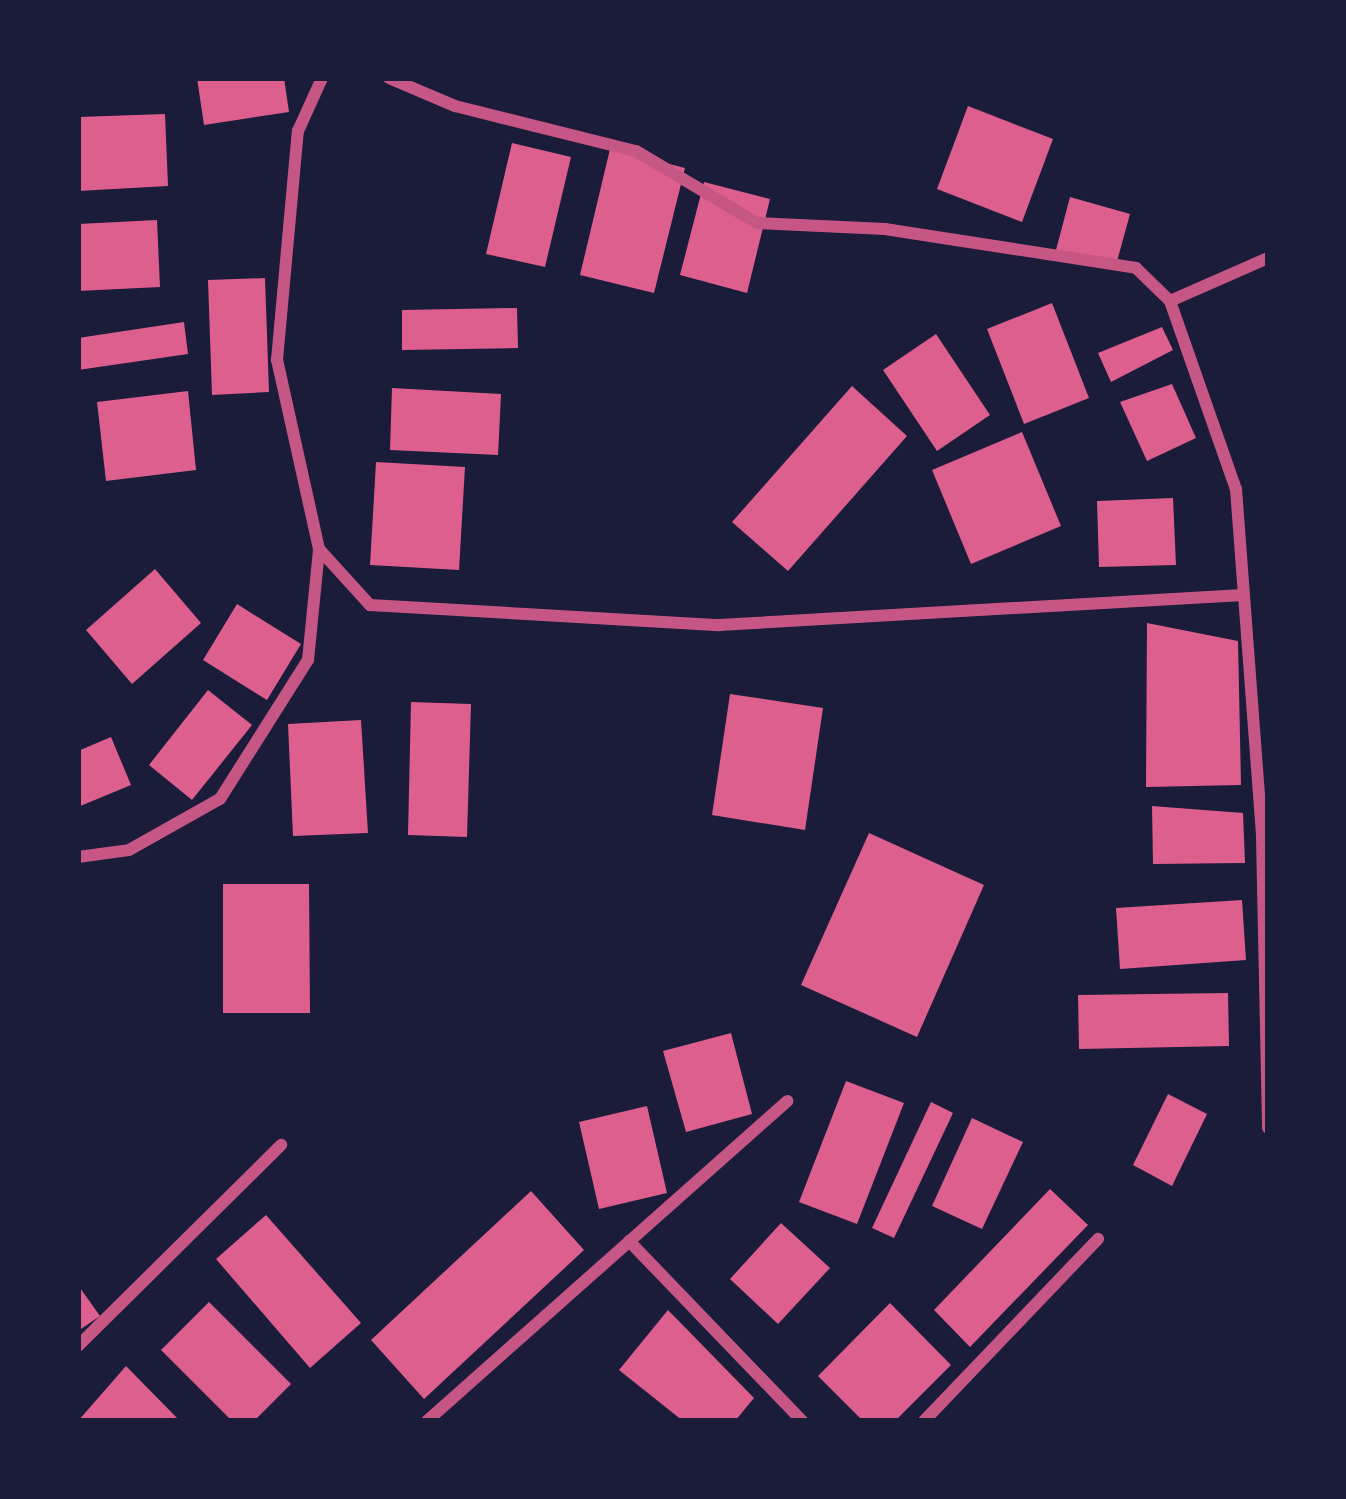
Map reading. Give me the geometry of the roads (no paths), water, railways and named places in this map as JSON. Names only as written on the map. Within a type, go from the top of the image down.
[{"type":"street","points":[[78,857],[128,850],[220,799],[308,660],[319,549],[277,360],[298,131],[322,78]]},
{"type":"street","points":[[389,78],[454,106],[636,151],[757,223],[885,229],[1136,268],[1170,301],[1236,489],[1268,1128]]},
{"type":"street","points":[[1170,301],[1268,258]]},
{"type":"street","points":[[319,549],[370,605],[719,625],[1243,595]]},
{"type":"street","points":[[427,1421],[788,1101]]},
{"type":"street","points":[[78,1346],[280,1145]]},
{"type":"street","points":[[924,1421],[1098,1239]]},
{"type":"street","points":[[629,1241],[802,1421]]}]
